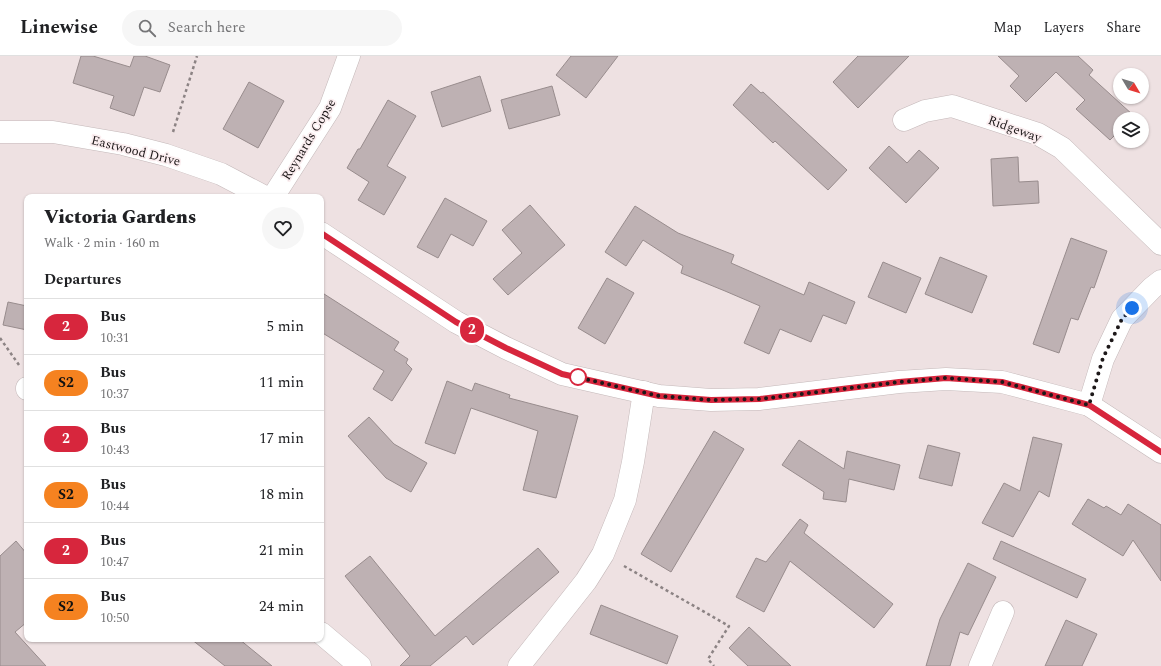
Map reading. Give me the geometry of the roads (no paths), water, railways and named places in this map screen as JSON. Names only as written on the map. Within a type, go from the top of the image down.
[{"type":"street","name":"Reynards Copse","points":[[275,194],[330,108],[350,56]]},
{"type":"street","name":"Ridgeway","points":[[904,120],[925,111],[952,106],[1038,134],[1062,148],[1161,244]]},
{"type":"street","name":"Eastwood Drive","points":[[0,132],[53,132],[123,144],[166,155],[221,174],[259,194]]},
{"type":"street","points":[[324,235],[456,322],[506,348],[562,374],[659,396],[711,400],[760,399],[899,382],[946,378],[1002,382],[1089,405],[1161,452]]},
{"type":"street","points":[[1089,405],[1103,358],[1122,319],[1161,281]]},
{"type":"street","points":[[519,666],[586,581],[604,554],[625,500],[633,462],[644,392]]},
{"type":"street","points":[[980,666],[1003,612]]},
{"type":"street","points":[[324,636],[360,666]]}]
